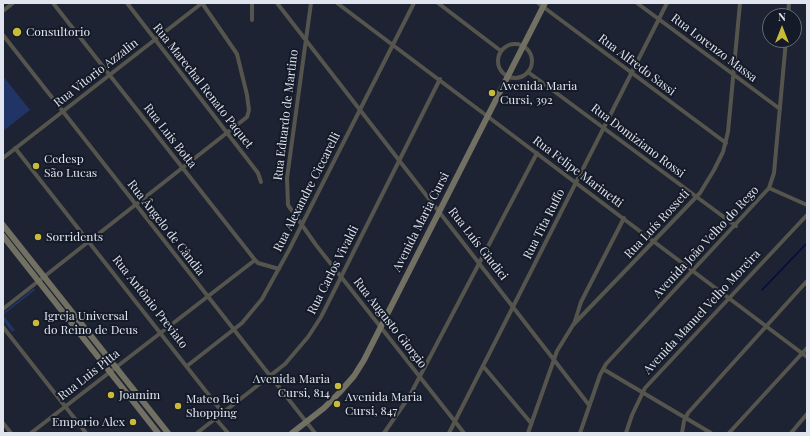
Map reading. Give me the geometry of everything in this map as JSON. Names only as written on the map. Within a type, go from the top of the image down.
[{"type":"main road","name":"Avenida Maria Cursi","points":[[292,433],[324,408],[354,376],[381,327],[488,116],[542,4]]},
{"type":"main road","points":[[3,225],[168,433]]},
{"type":"main road","points":[[3,236],[158,433]]},
{"type":"street","points":[[3,10],[13,3]]},
{"type":"street","name":"Rua Luis Botta","points":[[53,3],[255,260],[258,263],[279,269]]},
{"type":"street","name":"Rua Marechal Renato Paquet","points":[[127,3],[258,173],[261,182]]},
{"type":"street","points":[[3,308],[247,117],[246,89],[237,54],[202,3]]},
{"type":"street","name":"Rua Vitorio Azzalin","points":[[3,158],[202,3]]},
{"type":"street","points":[[252,3],[252,20]]},
{"type":"street","name":"Rua Luís Giudici","points":[[277,3],[555,358],[589,405]]},
{"type":"street","name":"Rua Eduardo de Martino","points":[[301,225],[288,205],[286,184],[311,3]]},
{"type":"street","name":"Rua Felipe Marinetti","points":[[337,3],[807,357]]},
{"type":"street","name":"Rua Alexandre Ciccarelli","points":[[187,366],[234,330],[256,308],[279,269],[414,3]]},
{"type":"street","points":[[438,3],[501,51]]},
{"type":"street","name":"Rua Lorenzo Massa","points":[[637,3],[780,109]]},
{"type":"street","name":"Rua Tita Ruffo","points":[[449,433],[668,3]]},
{"type":"street","name":"Rua Luís Rosseti","points":[[528,433],[555,358],[573,325],[655,242],[696,197],[710,179],[726,143],[740,3]]},
{"type":"street","name":"Rua Alfredo Sassi","points":[[542,4],[632,74],[726,143]]},
{"type":"street","name":"Rua Ângelo de Cândia","points":[[3,35],[315,433]]},
{"type":"street","points":[[519,44],[523,46],[527,49],[532,58],[531,68],[519,78],[508,76],[500,68],[498,57],[501,51],[509,45],[519,44]]},
{"type":"street","name":"Avenida João Velho do Rego","points":[[580,433],[603,369],[736,226],[769,188],[774,173],[785,48]]},
{"type":"street","name":"Rua Domiziano Rossi","points":[[528,72],[736,226]]},
{"type":"street","name":"Rua Carlos Vivaldi","points":[[197,433],[285,364],[308,337],[321,317],[440,80]]},
{"type":"street","name":"Rua Antônio Previato","points":[[16,148],[187,366],[222,413]]},
{"type":"street","points":[[384,433],[405,405],[537,153]]},
{"type":"street","points":[[769,188],[807,204]]},
{"type":"street","name":"Avenida Manuel Velho Moreira","points":[[626,433],[642,393],[728,298],[807,215]]},
{"type":"street","points":[[573,325],[580,305],[624,218]]},
{"type":"street","name":"Rua Augusto Giorgio","points":[[301,225],[464,433]]},
{"type":"street","name":"Rua Luis Pitta","points":[[32,433],[160,332],[255,260]]},
{"type":"street","points":[[682,433],[685,418],[807,281]]},
{"type":"street","points":[[580,305],[583,309],[589,310]]},
{"type":"street","points":[[3,327],[86,433]]},
{"type":"street","points":[[729,433],[807,348]]},
{"type":"street","points":[[483,366],[531,423]]},
{"type":"street","points":[[603,369],[711,433]]},
{"type":"street","points":[[793,432],[807,414]]},
{"type":"street","points":[[215,418],[228,433]]},
{"type":"street","points":[[3,423],[11,433]]},
{"type":"shaded area","points":[[3,76],[30,110],[3,131]]},
{"type":"shaded area","points":[[34,288],[35,290],[3,315],[3,313]]},
{"type":"shaded area","points":[[3,315],[15,330],[12,332],[3,320]]},
{"type":"waterway","points":[[762,290],[807,243]]},
{"type":"place","name":"Consultorio","points":[[17,32]]},
{"type":"place","name":"Avenida Maria Cursi, 392","points":[[492,93]]},
{"type":"place","name":"Cedesp São Lucas","points":[[36,166]]},
{"type":"place","name":"Sorridents","points":[[38,237]]},
{"type":"place","name":"Igreja Universal do Reino de Deus","points":[[36,323]]},
{"type":"place","name":"Avenida Maria Cursi, 814","points":[[338,386]]},
{"type":"place","name":"Joamim","points":[[111,395]]},
{"type":"place","name":"Avenida Maria Cursi, 847","points":[[337,404]]},
{"type":"place","name":"Mateo Bei Shopping","points":[[178,406]]},
{"type":"place","name":"Emporio Alex","points":[[133,422]]}]
